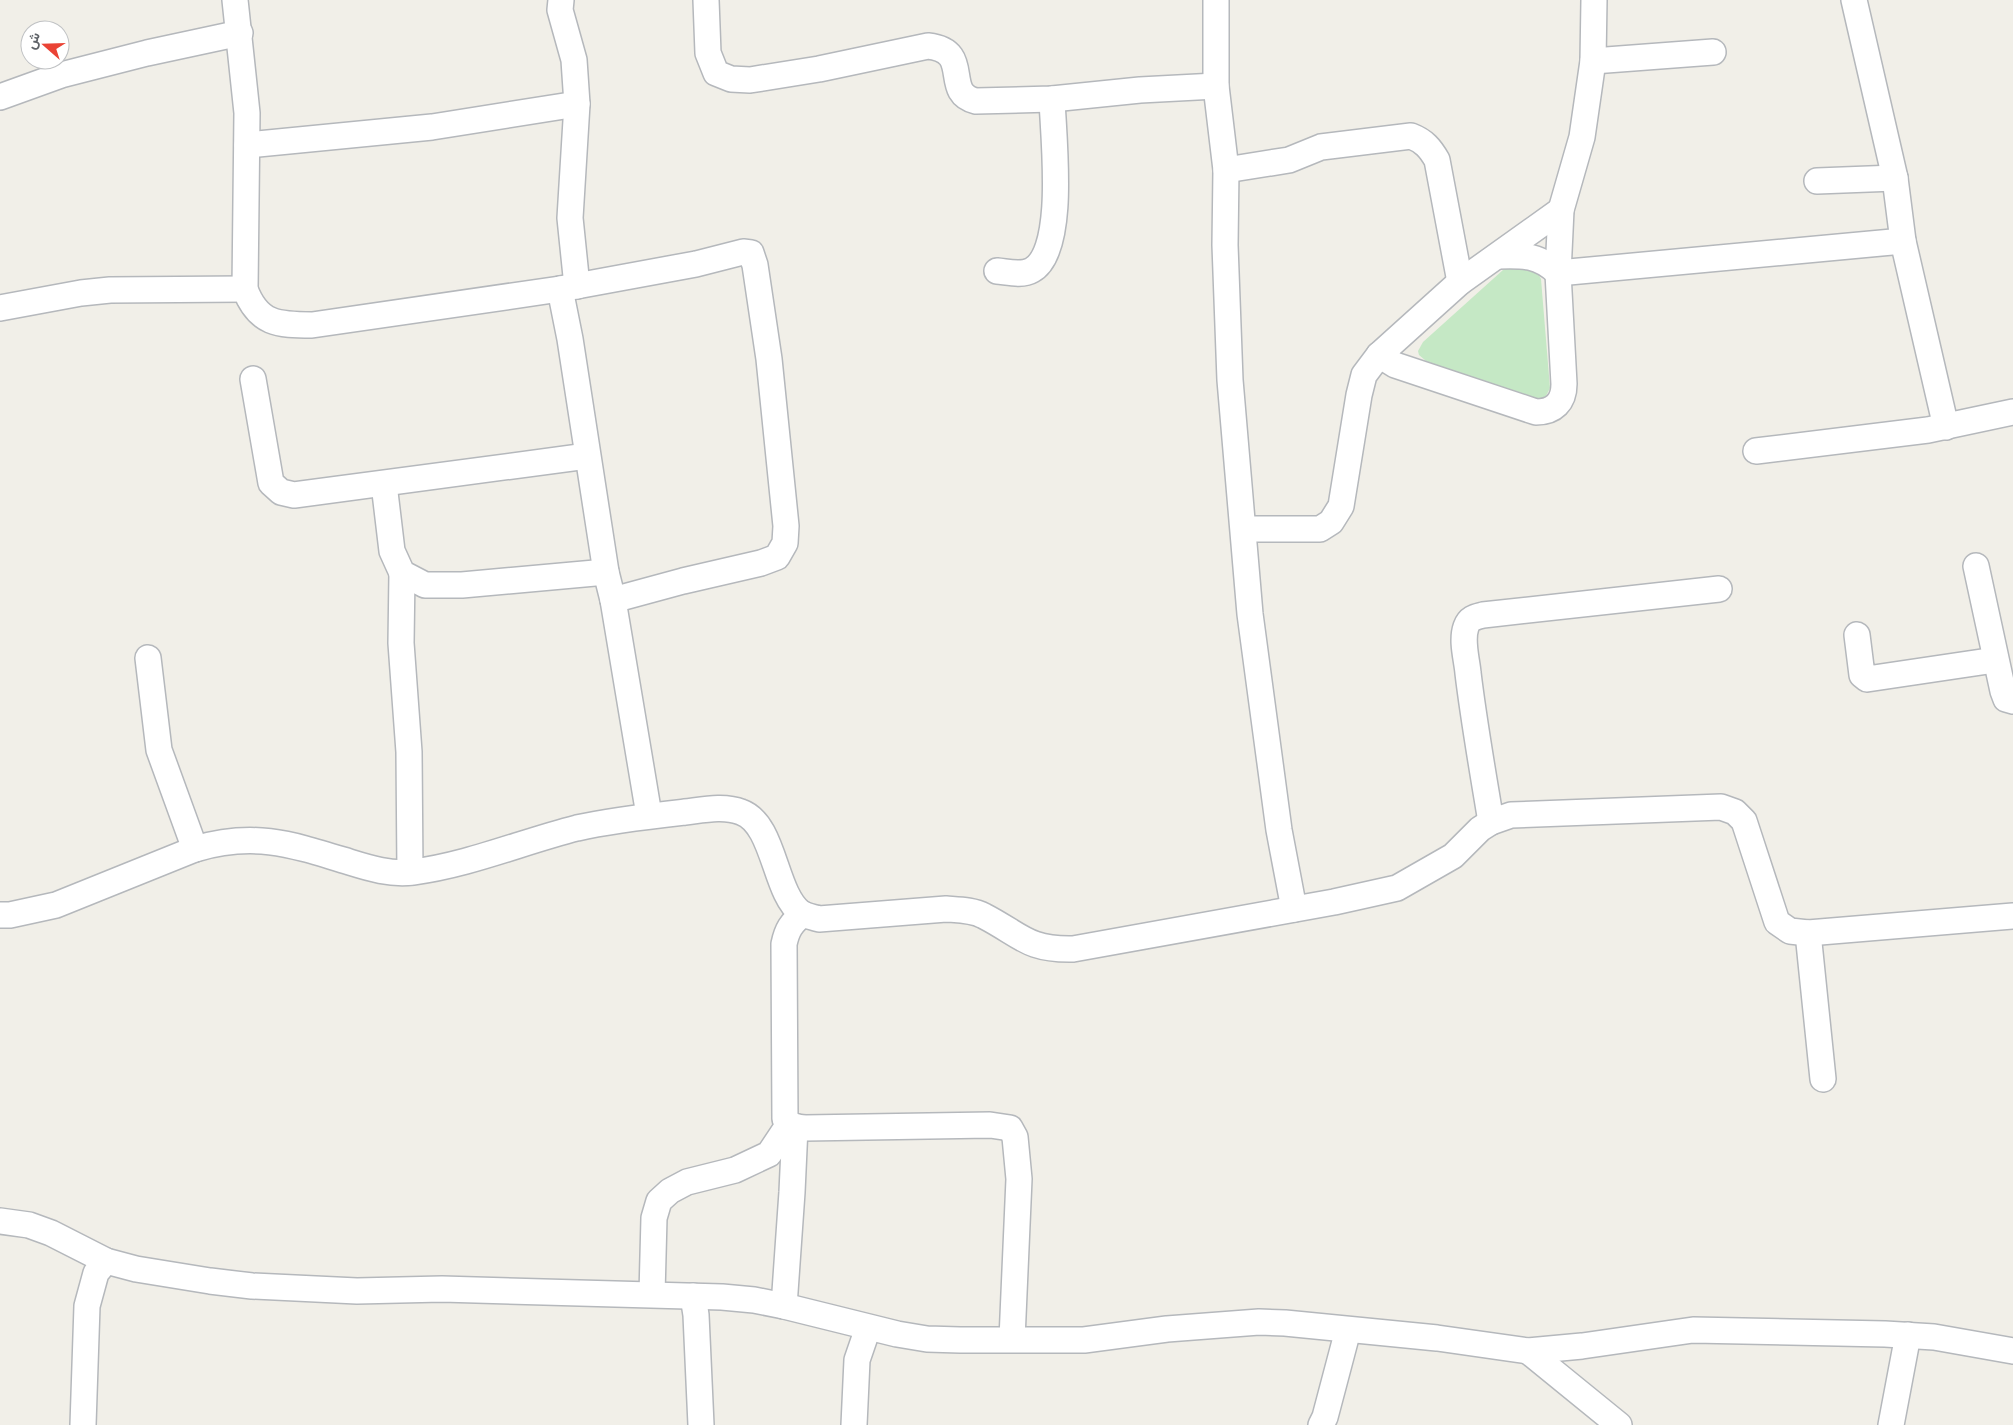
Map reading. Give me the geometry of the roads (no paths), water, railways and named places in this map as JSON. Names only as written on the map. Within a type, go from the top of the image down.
[{"type":"street","points":[[235,0],[247,113],[245,289],[259,314],[273,323],[292,325],[348,320],[568,287],[696,264],[743,252],[751,253],[755,265],[769,359],[786,526],[784,543],[777,557],[761,563],[613,600]]},
{"type":"street","points":[[561,0],[560,10],[574,60],[577,104],[570,218],[568,287],[570,339],[606,572],[613,600],[649,816]]},
{"type":"street","points":[[706,0],[708,53],[716,73],[731,79],[750,80],[819,69],[928,46],[940,47],[948,52],[954,61],[960,92],[967,99],[976,101],[1052,99],[1140,90],[1216,86]]},
{"type":"street","points":[[1216,0],[1216,86],[1226,170],[1225,245],[1230,380],[1250,614],[1279,830],[1294,909]]},
{"type":"street","points":[[1379,354],[1395,365],[1528,410],[1536,412],[1551,410],[1557,405],[1564,391],[1558,273],[1560,210],[1582,137],[1593,61],[1594,0]]},
{"type":"street","points":[[1854,0],[1895,178],[1903,241],[1946,427]]},
{"type":"street","points":[[0,97],[61,75],[147,53],[240,33]]},
{"type":"street","points":[[1593,61],[1714,52]]},
{"type":"street","points":[[998,271],[1016,273],[1031,271],[1043,259],[1050,245],[1055,216],[1052,99]]},
{"type":"street","points":[[247,144],[432,127],[577,104]]},
{"type":"street","points":[[1226,170],[1289,160],[1321,147],[1411,136],[1421,140],[1437,160],[1460,282]]},
{"type":"street","points":[[1817,181],[1895,178]]},
{"type":"street","points":[[1244,529],[1320,530],[1331,522],[1341,506],[1364,375],[1379,354],[1460,282],[1560,210]]},
{"type":"street","points":[[1498,256],[1534,257],[1548,264],[1558,273],[1903,241]]},
{"type":"street","points":[[0,308],[81,293],[110,290],[245,289]]},
{"type":"street","points":[[253,379],[271,483],[281,492],[294,495],[587,456]]},
{"type":"street","points":[[1756,451],[1946,427],[2013,412]]},
{"type":"street","points":[[384,484],[392,551],[402,573],[401,643],[409,752],[410,872]]},
{"type":"street","points":[[1976,566],[2002,691],[2006,699],[2013,701]]},
{"type":"street","points":[[402,573],[425,585],[462,585],[606,572]]},
{"type":"street","points":[[1491,822],[1472,707],[1465,647],[1466,626],[1472,618],[1483,615],[1719,589]]},
{"type":"street","points":[[1857,635],[1862,675],[1868,680],[1995,660]]},
{"type":"street","points":[[148,658],[159,750],[195,849]]},
{"type":"street","points":[[0,915],[10,915],[56,904],[217,842],[261,840],[290,844],[387,872],[410,872],[436,868],[578,828],[649,816],[719,809],[742,812],[755,822],[765,838],[791,904],[802,914],[819,919],[946,908],[983,915],[1032,945],[1053,949],[1073,949],[1294,909],[1397,888],[1453,856],[1480,829],[1491,822],[1511,815],[1722,807],[1735,812],[1744,821],[1777,922],[1790,931],[1808,933],[2013,916]]},
{"type":"street","points":[[784,1306],[792,1192],[792,1126],[785,1118],[784,1110],[784,944],[787,930],[794,920],[802,914]]},
{"type":"street","points":[[1808,933],[1823,1079]]},
{"type":"street","points":[[792,1126],[990,1125],[1010,1128],[1015,1137],[1019,1179],[1012,1339]]},
{"type":"street","points":[[652,1294],[654,1218],[659,1201],[670,1191],[686,1182],[735,1170],[770,1154],[792,1126]]},
{"type":"street","points":[[0,1221],[28,1225],[43,1230],[106,1261],[176,1277],[252,1286],[357,1291],[442,1290],[652,1294],[754,1300],[868,1328],[927,1339],[1084,1340],[1167,1329],[1259,1322],[1285,1322],[1437,1338],[1528,1351],[1582,1346],[1692,1330],[1908,1335],[1934,1337],[2013,1352]]},
{"type":"street","points":[[83,1425],[87,1306],[96,1273],[106,1261]]},
{"type":"street","points":[[693,1296],[696,1315],[701,1425]]},
{"type":"street","points":[[854,1425],[857,1360],[868,1328]]},
{"type":"street","points":[[1321,1425],[1325,1417],[1348,1330]]},
{"type":"street","points":[[1891,1425],[1908,1335]]},
{"type":"street","points":[[1528,1351],[1619,1425]]}]
